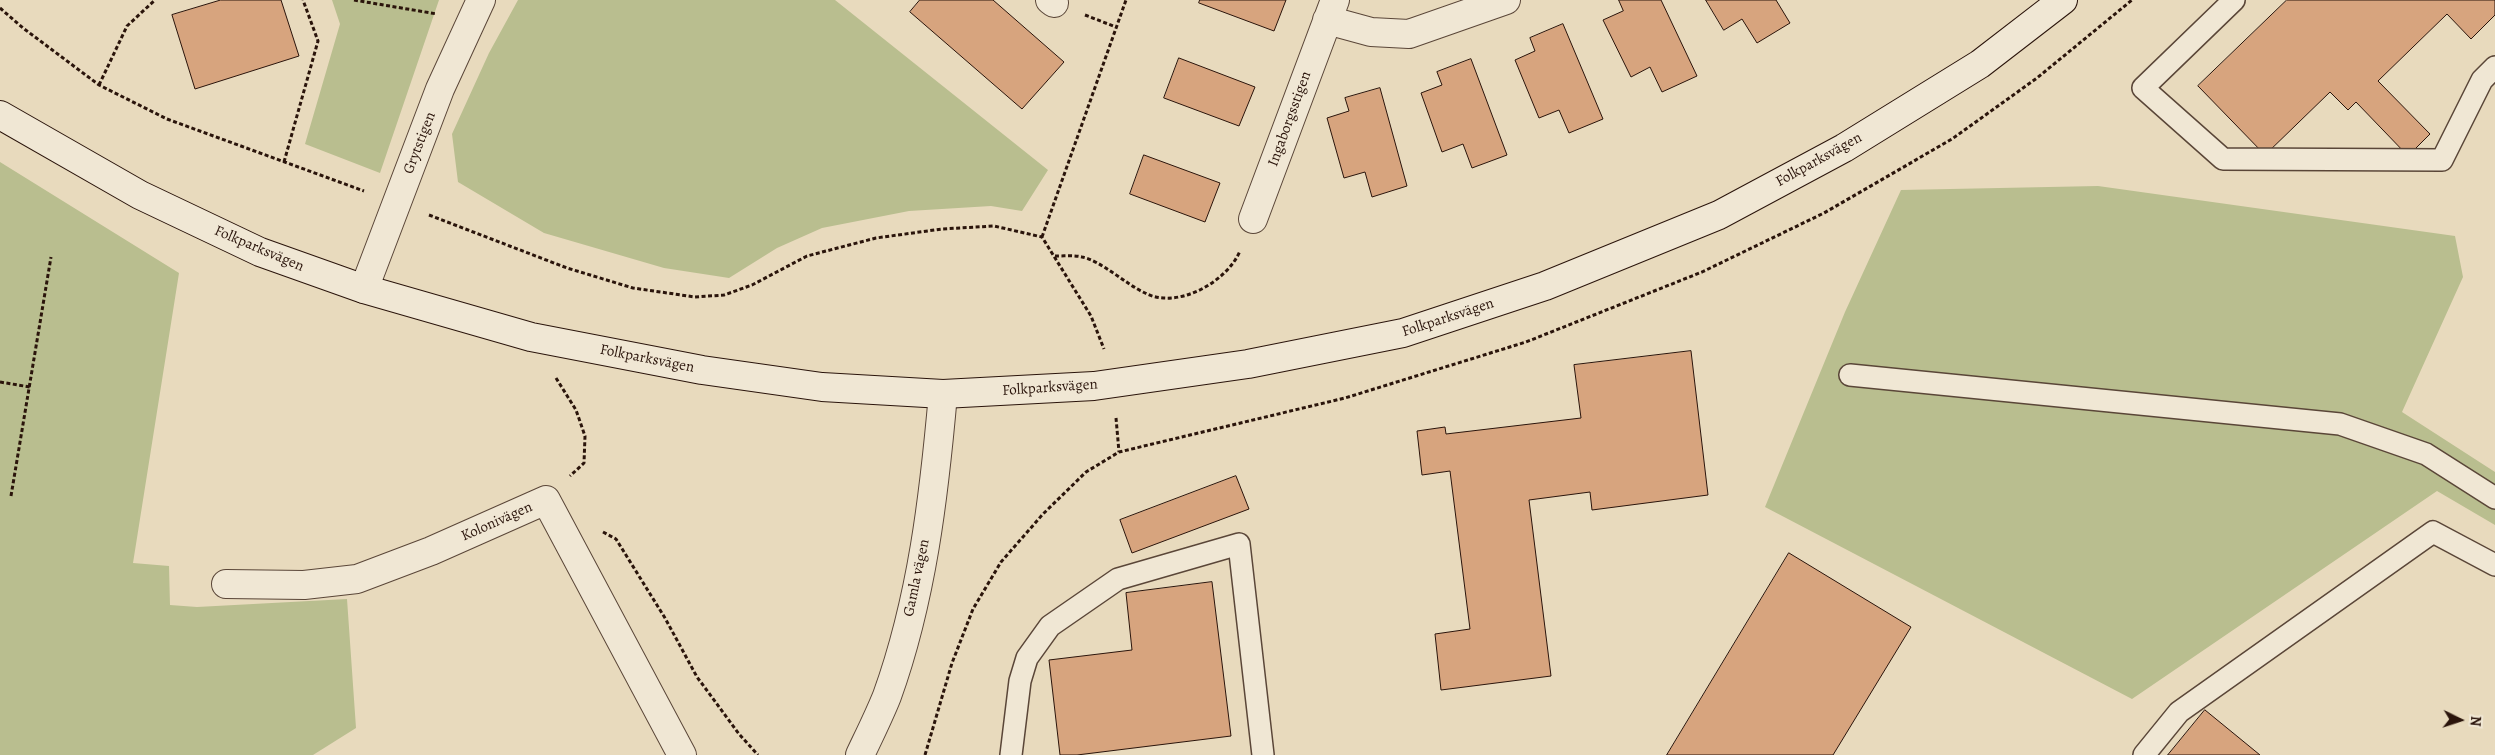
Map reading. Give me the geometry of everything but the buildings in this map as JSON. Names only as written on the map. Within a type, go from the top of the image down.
[{"type":"main road","name":"Ingaborgsstigen","points":[[1253,219],[1331,10],[1371,32],[1410,34],[1506,0]]},
{"type":"main road","name":"Folkparksvägen","points":[[0,115],[157,203],[260,252],[364,289],[531,337],[702,370],[822,386],[943,394],[1094,386],[1248,364],[1402,333],[1545,286],[1719,215],[1844,148],[1980,64],[2063,0]]},
{"type":"main road","name":"Grytstigen","points":[[364,289],[440,89],[477,10]]},
{"type":"main road","name":"Gamla vägen","points":[[863,754],[886,697],[924,558],[943,394]]},
{"type":"main road","name":"Kolonivägen","points":[[226,584],[304,585],[357,579],[431,551],[546,500],[682,755]]},
{"type":"lane","points":[[2234,0],[2143,88],[2223,159],[2442,160],[2482,80],[2495,67]]},
{"type":"lane","points":[[1850,375],[2340,424],[2426,454],[2495,498]]},
{"type":"lane","points":[[2144,755],[2179,712],[2433,532],[2495,565]]},
{"type":"lane","points":[[1011,755],[1020,682],[1027,658],[1050,626],[1118,579],[1239,544],[1263,755]]},
{"type":"path","points":[[99,85],[127,26],[155,0]]},
{"type":"path","points":[[284,162],[318,41],[303,0]]},
{"type":"path","points":[[354,0],[477,10]]},
{"type":"path","points":[[1042,237],[1126,0]]},
{"type":"path","points":[[0,8],[23,28],[99,85],[168,119],[567,268],[633,288],[695,297],[724,295],[752,285],[808,256],[876,238],[942,229],[994,226],[1042,237],[1091,316],[1106,355]]},
{"type":"path","points":[[1055,256],[1084,257],[1146,294],[1168,298],[1199,291],[1221,278],[1237,257],[1253,219]]},
{"type":"path","points":[[12,496],[51,256]]},
{"type":"path","points":[[531,337],[576,410],[586,436],[584,463],[546,500]]},
{"type":"path","points":[[0,382],[30,387]]},
{"type":"path","points":[[925,755],[952,663],[973,609],[1001,562],[1044,514],[1086,472],[1119,452],[1116,416]]},
{"type":"path","points":[[599,529],[616,539],[665,618],[697,677],[739,734],[758,755]]},
{"type":"green space","points":[[332,0],[439,0],[380,173],[305,144],[340,24]]},
{"type":"green space","points":[[518,0],[835,0],[1048,170],[1022,211],[991,206],[909,211],[822,228],[777,248],[729,278],[664,268],[544,233],[458,182],[452,134],[489,53]]},
{"type":"green space","points":[[0,162],[179,273],[133,563],[169,566],[170,605],[197,607],[347,599],[356,728],[313,755],[0,755]]},
{"type":"green space","points":[[2098,186],[2455,236],[2463,277],[2402,412],[2495,472],[2495,525],[2437,491],[2132,699],[1765,507],[1845,312],[1901,190]]}]
